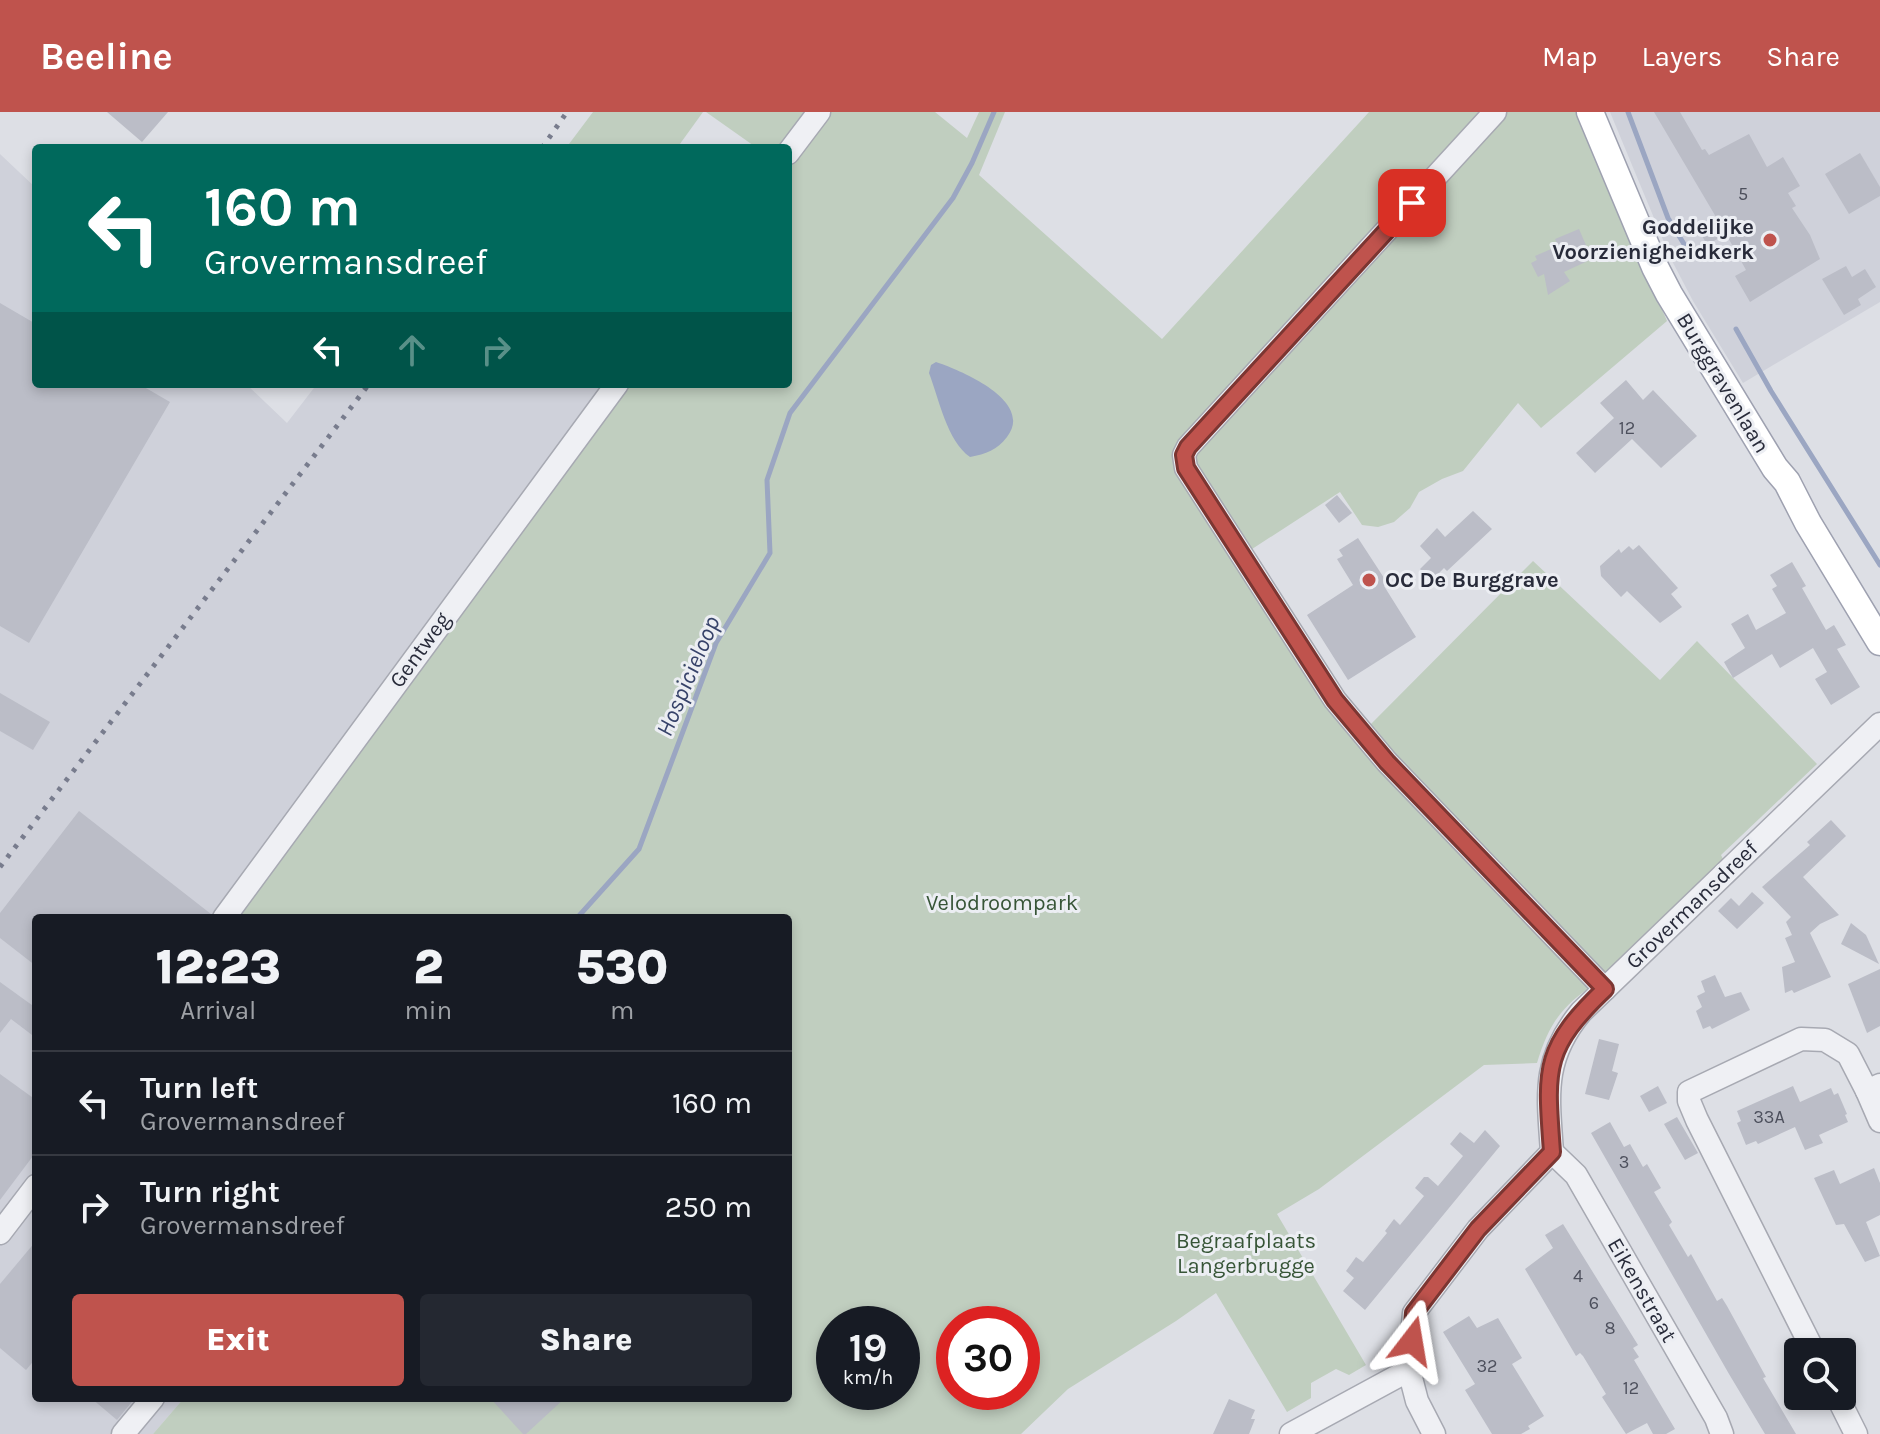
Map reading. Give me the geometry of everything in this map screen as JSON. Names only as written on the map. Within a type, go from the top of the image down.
[{"type":"main road","name":"Burggravenlaan","points":[[1590,112],[1669,294],[1775,468],[1787,482],[1808,523],[1880,642]]},
{"type":"street","points":[[792,148],[819,112]]},
{"type":"street","points":[[1495,112],[1188,447],[1184,455],[1186,468],[1335,700],[1387,762],[1605,989]]},
{"type":"street","name":"Gentweg","points":[[227,914],[614,388]]},
{"type":"street","name":"Grovermansdreef","points":[[1552,1152],[1548,1079],[1553,1059],[1567,1029],[1880,724]]},
{"type":"street","points":[[1807,1338],[1689,1101],[1689,1092],[1801,1039],[1825,1040],[1848,1054],[1873,1088],[1880,1121]]},
{"type":"street","points":[[1434,1434],[1417,1401],[1409,1370],[1414,1313],[1478,1229],[1552,1152]]},
{"type":"street","name":"Eikenstraat","points":[[1552,1152],[1576,1175],[1716,1418],[1722,1434]]},
{"type":"street","points":[[0,1233],[32,1191]]},
{"type":"street","points":[[1291,1434],[1409,1370]]},
{"type":"street","points":[[123,1434],[150,1402]]},
{"type":"street","points":[[1844,1410],[1856,1434]]},
{"type":"shaded area","points":[[1610,112],[1880,112],[1880,302],[1743,383],[1671,259]]},
{"type":"shaded area","points":[[0,154],[32,184],[32,388],[250,388],[287,423],[314,388],[607,388],[221,914],[32,914],[32,1402],[181,1402],[153,1434],[0,1434]]},
{"type":"green space","points":[[593,112],[703,112],[680,144],[569,144]]},
{"type":"green space","points":[[706,112],[807,112],[786,144],[751,144]]},
{"type":"green space","points":[[827,112],[935,112],[967,138],[979,112],[1005,112],[979,175],[1162,339],[1369,112],[1577,112],[1667,321],[1541,428],[1518,403],[1463,471],[1419,492],[1410,508],[1394,522],[1378,527],[1362,525],[1340,492],[1249,551],[1341,696],[1368,727],[1533,561],[1660,680],[1697,641],[1817,764],[1721,855],[1724,861],[1594,985],[1564,1009],[1546,1038],[1537,1063],[1484,1065],[1319,1189],[1277,1214],[1366,1365],[1349,1375],[1336,1369],[1311,1383],[1311,1398],[1287,1412],[1216,1293],[1068,1389],[1021,1434],[153,1434],[181,1402],[792,1402],[792,914],[236,914],[625,388],[792,388],[792,160]]},
{"type":"water","points":[[936,362],[991,389],[1011,411],[1013,424],[1007,437],[995,448],[970,457],[955,441],[929,373],[931,365]]},
{"type":"building","points":[[107,112],[168,112],[142,142]]},
{"type":"building","points":[[1654,112],[1680,112],[1702,150],[1705,149],[1709,155],[1749,134],[1767,167],[1783,157],[1800,186],[1788,193],[1796,206],[1792,208],[1810,235],[1820,259],[1750,302],[1735,276],[1746,270],[1726,234],[1707,245],[1698,228],[1716,217]]},
{"type":"building","points":[[1860,153],[1880,187],[1880,196],[1849,214],[1825,174]]},
{"type":"building","points":[[1579,229],[1592,259],[1564,272],[1570,281],[1548,295],[1544,274],[1538,277],[1531,263],[1537,260],[1535,256],[1558,246],[1555,239]]},
{"type":"building","points":[[1846,266],[1852,277],[1865,269],[1876,287],[1858,299],[1861,305],[1844,315],[1822,279]]},
{"type":"building","points":[[0,303],[32,322],[32,388],[146,388],[170,402],[29,643],[0,626]]},
{"type":"building","points":[[1626,380],[1643,400],[1653,390],[1697,436],[1661,468],[1632,439],[1595,473],[1576,453],[1614,418],[1600,403]]},
{"type":"building","points":[[1337,495],[1352,513],[1339,523],[1325,505]]},
{"type":"building","points":[[1473,511],[1492,529],[1447,571],[1444,568],[1431,581],[1420,569],[1431,558],[1420,546],[1437,528],[1445,537]]},
{"type":"building","points":[[1358,538],[1388,584],[1384,586],[1416,637],[1348,680],[1307,615],[1353,585],[1337,559],[1343,556],[1339,550]]},
{"type":"building","points":[[1639,545],[1678,588],[1671,594],[1682,607],[1660,623],[1627,591],[1621,597],[1601,576],[1600,566],[1619,549],[1621,553],[1629,546],[1633,550]]},
{"type":"building","points":[[1792,562],[1806,586],[1802,588],[1826,630],[1834,625],[1846,645],[1837,649],[1860,687],[1831,705],[1815,679],[1827,672],[1813,648],[1780,668],[1772,654],[1733,678],[1724,662],[1745,648],[1731,624],[1748,614],[1756,630],[1786,613],[1772,589],[1777,586],[1770,575]]},
{"type":"building","points":[[0,693],[50,722],[33,750],[0,731]]},
{"type":"building","points":[[79,811],[211,914],[32,914],[32,963],[0,938],[0,913]]},
{"type":"building","points":[[1831,820],[1846,836],[1803,877],[1839,915],[1810,933],[1831,977],[1794,993],[1792,990],[1785,993],[1782,967],[1795,962],[1785,938],[1792,935],[1786,922],[1791,917],[1762,887],[1810,845],[1807,842]]},
{"type":"building","points":[[1752,892],[1764,903],[1737,929],[1718,911],[1731,898],[1739,906]]},
{"type":"building","points":[[1851,923],[1866,935],[1879,964],[1841,944]]},
{"type":"building","points":[[1880,969],[1880,1026],[1867,1033],[1848,984]]},
{"type":"building","points":[[1715,975],[1725,997],[1741,992],[1750,1010],[1712,1029],[1710,1026],[1703,1029],[1696,1011],[1702,1007],[1697,996],[1705,992],[1701,981]]},
{"type":"building","points":[[0,982],[32,1005],[32,1035],[11,1019],[0,1033]]},
{"type":"building","points":[[1599,1039],[1619,1044],[1612,1071],[1618,1073],[1609,1100],[1585,1094]]},
{"type":"building","points":[[0,1074],[32,1097],[32,1157],[0,1200]]},
{"type":"building","points":[[1658,1086],[1667,1103],[1649,1112],[1640,1096]]},
{"type":"building","points":[[1793,1086],[1800,1102],[1831,1088],[1834,1095],[1838,1093],[1848,1122],[1819,1135],[1823,1143],[1805,1150],[1795,1127],[1758,1144],[1756,1141],[1746,1145],[1737,1123],[1741,1121],[1737,1111]]},
{"type":"building","points":[[1677,1117],[1698,1153],[1685,1160],[1664,1124]]},
{"type":"building","points":[[1610,1122],[1624,1147],[1630,1144],[1643,1167],[1647,1164],[1661,1188],[1654,1192],[1672,1222],[1669,1225],[1688,1257],[1691,1254],[1717,1301],[1722,1298],[1727,1306],[1766,1377],[1763,1378],[1796,1434],[1765,1434],[1729,1374],[1591,1133]]},
{"type":"building","points":[[1485,1130],[1500,1146],[1365,1310],[1343,1291],[1354,1278],[1346,1271],[1356,1257],[1363,1262],[1387,1233],[1385,1231],[1394,1219],[1400,1225],[1424,1196],[1415,1188],[1424,1177],[1438,1186],[1463,1156],[1450,1144],[1460,1132],[1474,1143]]},
{"type":"building","points":[[1874,1168],[1880,1183],[1880,1215],[1866,1222],[1880,1256],[1865,1262],[1844,1224],[1836,1225],[1814,1178],[1834,1170],[1840,1184]]},
{"type":"building","points":[[1563,1224],[1638,1345],[1633,1348],[1639,1357],[1634,1360],[1675,1429],[1666,1434],[1653,1434],[1647,1423],[1626,1434],[1602,1397],[1606,1394],[1583,1356],[1580,1353],[1576,1356],[1525,1269],[1553,1248],[1545,1235]]},
{"type":"building","points":[[32,1246],[32,1363],[26,1370],[0,1348],[0,1284]]},
{"type":"building","points":[[1469,1316],[1477,1328],[1498,1318],[1522,1358],[1512,1364],[1544,1416],[1521,1434],[1492,1434],[1465,1390],[1475,1384],[1443,1332]]},
{"type":"building","points":[[1229,1399],[1255,1410],[1249,1434],[1213,1434]]},
{"type":"building","points":[[96,1402],[132,1402],[117,1420]]},
{"type":"building","points":[[494,1402],[561,1402],[526,1434]]},
{"type":"waterway","name":"Hospicieloop","points":[[581,914],[639,849],[716,643],[770,553],[767,480],[790,413],[953,198],[994,112]]},
{"type":"waterway","points":[[1628,112],[1668,218],[1684,244]]},
{"type":"waterway","points":[[1736,329],[1771,391],[1880,565]]},
{"type":"railway","points":[[545,144],[567,112]]},
{"type":"railway","points":[[0,867],[366,388]]},
{"type":"place","name":"Goddelijke Voorzienigheidkerk","points":[[1770,240]]},
{"type":"place","name":"OC De Burggrave","points":[[1369,580]]},
{"type":"route","points":[[1412,203],[1188,447],[1184,455],[1186,468],[1331,695],[1387,762],[1605,989],[1567,1029],[1553,1059],[1548,1079],[1552,1152],[1478,1229],[1414,1313],[1412,1341]]},
{"type":"park label","name":"Velodroompark","points":[[1002,903]]},
{"type":"park label","name":"Begraafplaats Langerbrugge","points":[[1246,1254]]}]
